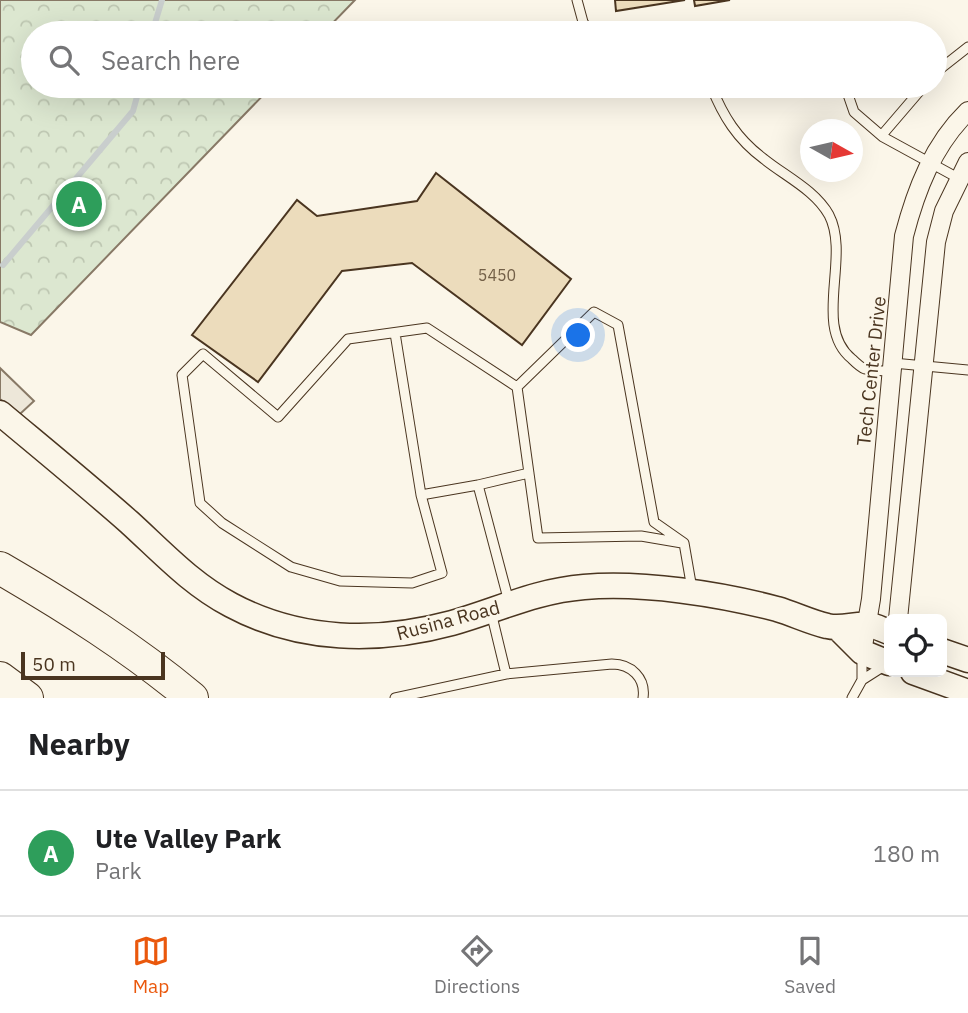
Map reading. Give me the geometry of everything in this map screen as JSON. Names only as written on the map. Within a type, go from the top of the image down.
[{"type":"highway","points":[[0,568],[64,605],[158,670],[192,698]]},
{"type":"highway","points":[[0,678],[27,698]]},
{"type":"street","name":"Tech Center Drive","points":[[863,652],[879,628],[892,367],[904,236],[913,201],[929,164],[953,126],[968,111]]},
{"type":"street","points":[[899,614],[936,242],[944,211],[968,162]]},
{"type":"street","name":"Rusina Road","points":[[0,413],[76,475],[166,559],[197,584],[231,606],[264,620],[300,630],[327,635],[375,637],[417,631],[547,591],[587,587],[693,592],[779,609],[838,628],[879,628]]},
{"type":"street","name":"Rusina Road","points":[[838,628],[863,652]]},
{"type":"street","points":[[863,652],[884,660]]},
{"type":"street","points":[[947,653],[968,660]]},
{"type":"street","points":[[928,677],[968,692]]},
{"type":"lane","points":[[577,0],[583,21]]},
{"type":"lane","points":[[947,64],[968,47]]},
{"type":"lane","points":[[716,98],[725,120],[742,138],[762,158],[816,199],[829,215],[835,234],[835,334],[846,355],[863,368],[924,366],[968,370]]},
{"type":"lane","points":[[849,98],[854,112],[882,135],[958,178]]},
{"type":"lane","points":[[882,135],[914,98]]},
{"type":"lane","points":[[517,387],[594,312],[618,326],[653,522],[684,543],[693,592]]},
{"type":"lane","points":[[395,333],[421,495],[442,573],[412,583],[340,581],[291,566],[222,523],[200,503],[182,375],[204,354],[278,417],[348,339],[427,328],[517,387],[538,538],[641,536],[684,543]]},
{"type":"lane","points":[[421,495],[529,473]]},
{"type":"lane","points":[[478,485],[500,607],[506,674]]},
{"type":"lane","points":[[852,698],[862,680],[863,652]]},
{"type":"lane","points":[[395,698],[506,674],[624,664],[632,668],[638,676],[643,685],[643,698]]},
{"type":"lane","points":[[862,680],[884,665]]},
{"type":"green space","points":[[0,0],[355,0],[335,21],[21,21],[21,98],[260,98],[31,335],[0,322]]},
{"type":"shaded area","points":[[0,368],[34,401],[20,414],[0,399]]},
{"type":"building","points":[[615,0],[685,0],[616,11]]},
{"type":"building","points":[[694,0],[730,0],[695,6]]},
{"type":"building","points":[[436,173],[571,279],[522,345],[412,263],[342,271],[258,382],[192,335],[297,200],[317,216],[417,201]]},
{"type":"waterway","points":[[156,21],[162,0]]},
{"type":"waterway","points":[[3,265],[133,111],[137,98]]},
{"type":"place","name":"Ute Valley Park","points":[[79,204]]}]
